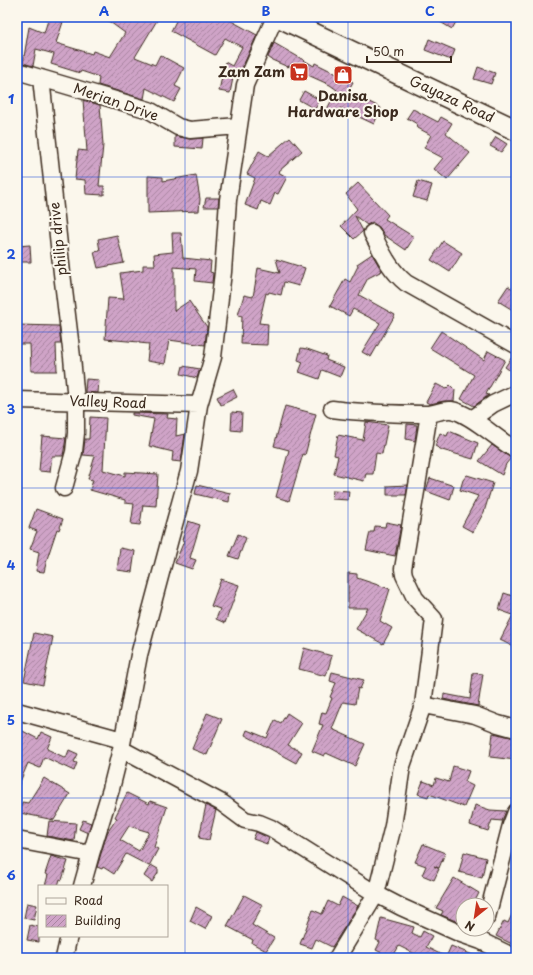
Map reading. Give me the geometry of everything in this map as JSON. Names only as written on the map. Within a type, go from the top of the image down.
[{"type":"main road","name":"Gayaza Road","points":[[279,17],[516,130]]},
{"type":"street","points":[[82,885],[111,789],[139,654],[189,471],[199,405],[213,357],[228,200],[245,85],[275,17]]},
{"type":"street","name":"Merian Drive","points":[[17,70],[149,110],[178,127],[190,130],[238,126]]},
{"type":"street","name":"philip drive","points":[[41,78],[76,401],[76,433],[74,452],[64,488]]},
{"type":"street","points":[[372,233],[386,262],[406,283],[516,346]]},
{"type":"street","points":[[472,419],[493,404],[516,394]]},
{"type":"street","name":"Valley Road","points":[[17,400],[199,405]]},
{"type":"street","points":[[332,409],[387,414],[429,414],[451,410],[472,419],[516,450]]},
{"type":"street","points":[[337,958],[376,894],[393,826],[402,766],[423,705],[434,619],[415,598],[404,575],[403,569],[429,414]]},
{"type":"street","points":[[423,705],[475,714],[498,724],[516,728]]},
{"type":"street","points":[[17,711],[121,744],[222,803],[245,820],[259,823],[270,828],[376,894],[455,931]]},
{"type":"street","points":[[492,897],[511,825],[516,812]]},
{"type":"street","points":[[17,840],[91,854]]},
{"type":"street","points":[[64,958],[69,937]]},
{"type":"street","points":[[485,937],[516,958]]},
{"type":"building","points":[[49,17],[63,22],[56,43],[92,54],[93,51],[110,57],[125,33],[103,17],[159,17],[135,57],[155,65],[160,55],[184,68],[175,86],[181,89],[174,102],[146,88],[144,99],[98,85],[99,77],[51,64],[54,54],[36,49],[33,66],[23,63],[29,27],[44,33]]},
{"type":"building","points":[[178,17],[224,17],[257,35],[239,75],[234,73],[230,93],[219,91],[225,62],[232,66],[242,47],[225,38],[215,55],[171,31]]},
{"type":"building","points":[[432,17],[449,17],[456,22],[452,29]]},
{"type":"building","points":[[429,39],[455,50],[451,60],[425,50]]},
{"type":"building","points":[[274,43],[314,66],[315,63],[353,82],[348,91],[381,108],[374,124],[340,108],[335,116],[326,111],[337,90],[330,85],[272,60],[268,57]]},
{"type":"building","points":[[478,67],[495,73],[491,84],[474,79]]},
{"type":"building","points":[[304,91],[320,100],[315,109],[299,100]]},
{"type":"building","points":[[83,100],[100,105],[103,145],[99,186],[104,186],[104,195],[86,194],[85,180],[75,179],[78,150],[87,151]]},
{"type":"building","points":[[413,109],[438,122],[441,117],[452,123],[446,133],[470,153],[447,180],[434,169],[443,158],[424,148],[431,135],[416,127],[417,124],[407,118]]},
{"type":"building","points":[[175,136],[191,139],[203,138],[202,149],[175,147]]},
{"type":"building","points":[[290,137],[302,151],[278,172],[287,177],[278,194],[275,193],[270,205],[261,201],[258,210],[245,205],[255,178],[247,174],[259,151],[268,156]]},
{"type":"building","points":[[496,137],[507,144],[501,152],[490,146]]},
{"type":"building","points":[[196,175],[200,199],[199,211],[148,213],[148,176],[163,177],[163,181]]},
{"type":"building","points":[[418,181],[432,185],[427,201],[413,197]]},
{"type":"building","points":[[358,183],[388,215],[385,219],[414,237],[406,250],[384,235],[380,228],[372,222],[367,225],[355,216],[363,231],[354,239],[341,226],[357,209],[346,194]]},
{"type":"building","points":[[206,198],[219,198],[218,207],[204,207]]},
{"type":"building","points":[[172,233],[181,233],[183,258],[211,261],[210,272],[213,273],[212,283],[195,281],[196,269],[174,267],[174,311],[189,301],[207,327],[205,345],[169,340],[165,364],[147,361],[149,344],[105,339],[108,298],[124,299],[120,273],[143,270],[143,265],[155,265],[154,254],[173,252]]},
{"type":"building","points":[[117,235],[124,263],[98,268],[94,252],[100,251],[98,239]]},
{"type":"building","points":[[443,241],[462,253],[450,272],[431,260]]},
{"type":"building","points":[[30,245],[31,262],[17,262],[17,246]]},
{"type":"building","points":[[372,254],[382,271],[368,278],[359,295],[395,315],[371,357],[362,352],[380,323],[353,309],[349,316],[330,306],[345,279],[350,282],[358,266],[357,264]]},
{"type":"building","points":[[276,259],[305,268],[299,286],[284,282],[281,295],[269,292],[268,294],[266,293],[259,323],[268,324],[267,345],[241,344],[242,316],[238,315],[244,295],[253,297],[258,268],[280,273]]},
{"type":"building","points":[[508,286],[516,291],[516,312],[498,301]]},
{"type":"building","points":[[17,325],[59,326],[61,344],[56,344],[57,371],[31,371],[30,344],[17,344]]},
{"type":"building","points":[[441,331],[484,360],[488,351],[505,360],[486,394],[489,395],[474,406],[461,399],[474,375],[430,348]]},
{"type":"building","points":[[301,348],[327,356],[326,360],[344,367],[340,377],[322,370],[319,379],[299,372],[303,362],[298,360]]},
{"type":"building","points":[[514,354],[516,354],[516,375],[505,367]]},
{"type":"building","points":[[183,366],[200,369],[197,378],[181,374]]},
{"type":"building","points":[[86,379],[99,380],[98,393],[85,392]]},
{"type":"building","points":[[436,384],[446,389],[450,385],[455,390],[454,401],[444,401],[430,404],[426,402]]},
{"type":"building","points":[[233,389],[237,397],[221,405],[217,397]]},
{"type":"building","points":[[285,406],[316,414],[305,455],[303,454],[289,501],[276,497],[289,450],[274,446]]},
{"type":"building","points":[[232,412],[242,413],[241,431],[231,430]]},
{"type":"building","points":[[132,413],[168,414],[167,418],[177,419],[176,436],[185,434],[181,462],[172,461],[173,452],[149,446],[154,419],[132,415]]},
{"type":"building","points":[[90,417],[106,418],[103,470],[125,476],[125,472],[158,474],[156,506],[143,505],[140,525],[131,524],[134,504],[125,503],[125,500],[90,490],[93,480],[88,479],[95,456],[83,455],[85,439],[89,439]]},
{"type":"building","points":[[366,422],[388,425],[382,454],[376,453],[373,474],[366,474],[364,481],[334,474],[338,456],[334,455],[338,435],[363,440]]},
{"type":"building","points":[[407,424],[417,425],[415,441],[406,439]]},
{"type":"building","points":[[449,431],[478,443],[473,459],[442,450],[435,446],[440,433],[447,436]]},
{"type":"building","points":[[42,436],[66,438],[63,456],[52,456],[50,472],[39,471]]},
{"type":"building","points":[[492,445],[511,458],[506,464],[502,475],[479,461]]},
{"type":"building","points":[[467,475],[493,483],[484,512],[473,532],[462,526],[478,496],[460,490],[463,480]]},
{"type":"building","points":[[430,478],[454,486],[450,500],[426,491]]},
{"type":"building","points":[[197,485],[230,493],[229,502],[195,494]]},
{"type":"building","points":[[408,485],[406,495],[387,495],[387,486]]},
{"type":"building","points":[[333,490],[349,491],[348,500],[332,499]]},
{"type":"building","points":[[36,509],[63,519],[59,530],[57,529],[44,572],[36,571],[39,552],[30,549],[37,531],[29,528]]},
{"type":"building","points":[[188,521],[200,525],[190,558],[196,560],[192,569],[175,563],[184,541],[182,540]]},
{"type":"building","points":[[386,522],[401,525],[395,556],[366,550],[370,532],[374,532],[375,526],[385,527]]},
{"type":"building","points":[[238,534],[246,538],[238,559],[229,556]]},
{"type":"building","points":[[120,548],[135,551],[132,572],[117,570]]},
{"type":"building","points":[[348,573],[357,574],[357,578],[390,589],[380,621],[392,628],[383,644],[356,629],[368,608],[348,608]]},
{"type":"building","points":[[221,579],[239,585],[225,623],[216,619],[220,609],[211,606]]},
{"type":"building","points":[[504,593],[516,597],[516,648],[500,640],[513,615],[499,610]]},
{"type":"building","points":[[34,633],[53,637],[43,685],[24,681]]},
{"type":"building","points":[[304,648],[332,656],[326,676],[299,669]]},
{"type":"building","points":[[332,672],[364,680],[360,689],[358,688],[355,704],[343,702],[332,729],[365,744],[355,766],[326,753],[324,756],[312,751],[323,725],[319,724],[322,712],[326,713],[332,698],[330,697],[336,683],[330,681]]},
{"type":"building","points":[[473,673],[483,674],[478,706],[443,699],[444,694],[470,699]]},
{"type":"building","points":[[207,713],[222,719],[207,755],[192,749]]},
{"type":"building","points":[[287,713],[302,723],[288,745],[302,752],[296,763],[245,735],[247,730],[267,738],[275,720],[281,723]]},
{"type":"building","points":[[17,728],[38,739],[41,732],[52,737],[47,749],[66,758],[69,750],[78,754],[74,762],[77,763],[74,771],[44,757],[40,768],[28,763],[17,789]]},
{"type":"building","points":[[493,733],[516,738],[516,760],[490,757]]},
{"type":"building","points":[[453,766],[469,771],[465,782],[473,786],[464,807],[429,794],[428,797],[418,794],[423,781],[434,785],[436,778],[449,782]]},
{"type":"building","points":[[44,778],[70,794],[54,820],[20,813],[22,802],[28,803]]},
{"type":"building","points":[[127,793],[149,804],[150,801],[167,807],[154,847],[158,849],[149,866],[126,854],[114,874],[103,867],[102,869],[97,867],[107,833],[117,818],[115,817]],"holes":[[[129,826],[149,832],[139,851],[120,840]]]},
{"type":"building","points":[[206,805],[216,810],[209,840],[199,838]]},
{"type":"building","points":[[475,805],[490,810],[506,811],[502,821],[492,820],[488,831],[470,825]]},
{"type":"building","points":[[83,820],[91,823],[88,833],[79,829]]},
{"type":"building","points":[[49,821],[76,823],[74,841],[47,836]]},
{"type":"building","points":[[256,832],[269,838],[267,844],[253,839]]},
{"type":"building","points":[[423,844],[445,853],[439,868],[434,866],[439,869],[434,880],[422,875],[426,866],[415,862]]},
{"type":"building","points":[[464,852],[486,858],[482,878],[459,872]]},
{"type":"building","points":[[51,856],[68,861],[62,880],[60,879],[58,885],[45,885],[48,875],[45,874]]},
{"type":"building","points":[[151,865],[158,869],[158,873],[152,882],[144,876]]},
{"type":"building","points":[[454,878],[479,893],[477,897],[455,897],[455,921],[441,915],[443,911],[436,908]]},
{"type":"building","points":[[244,895],[263,905],[252,925],[274,938],[266,951],[252,943],[253,940],[227,926]]},
{"type":"building","points":[[342,897],[358,906],[332,947],[316,939],[312,948],[300,944],[313,910],[322,914],[328,901],[338,906]]},
{"type":"building","points":[[27,903],[37,905],[34,920],[24,918]]},
{"type":"building","points":[[516,906],[516,946],[496,936],[504,921],[508,923]]},
{"type":"building","points":[[196,907],[212,916],[205,929],[190,921]]},
{"type":"building","points":[[381,918],[414,927],[412,933],[420,937],[423,931],[432,936],[426,947],[446,957],[451,946],[480,958],[423,958],[399,946],[392,958],[376,950],[380,942],[376,940]]},
{"type":"building","points":[[30,925],[38,927],[39,942],[27,940]]},
{"type":"place","name":"Zam Zam","points":[[299,72]]},
{"type":"place","name":"Danisa Hardware Shop","points":[[343,75]]}]
